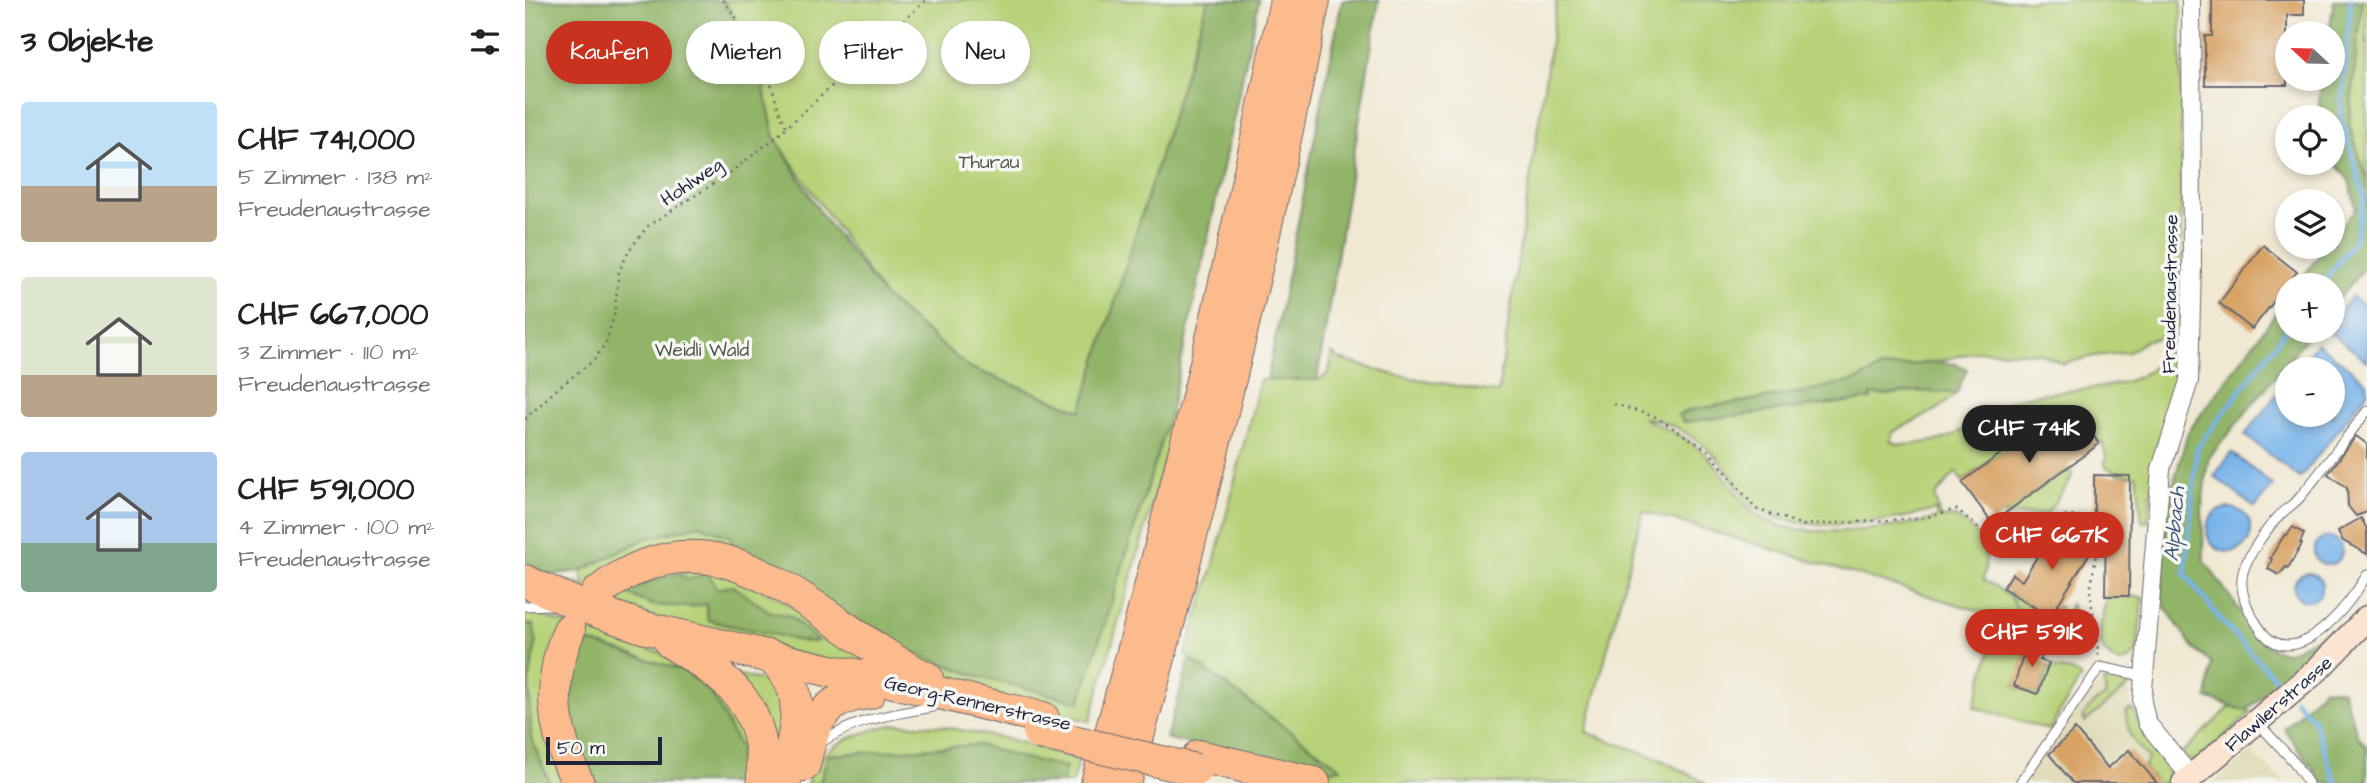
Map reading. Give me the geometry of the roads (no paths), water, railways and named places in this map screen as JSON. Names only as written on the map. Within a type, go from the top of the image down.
[{"type":"highway","points":[[1097,783],[1180,473],[1286,0]]},
{"type":"highway","points":[[1128,783],[1223,408],[1270,207],[1314,0]]},
{"type":"highway","points":[[578,783],[564,749],[553,695],[557,665],[582,609],[625,573],[657,560],[685,556],[712,557],[778,582],[894,662],[975,701]]},
{"type":"highway","name":"Georg-Rennerstrasse","points":[[525,581],[582,609],[642,627],[975,701],[1041,725],[1220,774],[1314,783]]},
{"type":"highway","name":"Georg-Rennerstrasse","points":[[642,627],[683,650],[709,654],[729,663],[821,687],[869,693],[1041,725]]},
{"type":"highway","points":[[683,650],[727,682],[749,709],[762,747],[763,783]]},
{"type":"highway","points":[[769,656],[782,666],[791,679],[796,696],[785,783]]},
{"type":"highway","points":[[1083,783],[1103,714],[1124,687]]},
{"type":"highway","points":[[803,769],[816,726],[830,705],[839,699],[869,693]]},
{"type":"main road","name":"Flawilerstrasse","points":[[2187,780],[2344,644],[2367,618]]},
{"type":"street","name":"Freudenaustrasse","points":[[2187,780],[2147,723],[2142,702],[2161,469],[2189,381],[2192,265],[2191,0]]},
{"type":"lane","points":[[2367,411],[2298,499],[2281,514],[2262,538],[2243,572],[2242,594],[2264,634],[2275,642],[2291,645],[2309,638],[2333,621],[2367,575]]},
{"type":"lane","points":[[525,606],[582,609]]},
{"type":"lane","points":[[2020,783],[2100,667],[2143,676]]},
{"type":"lane","points":[[803,769],[829,737],[857,723],[880,715],[933,707]]},
{"type":"lane","points":[[2260,719],[2308,783]]},
{"type":"water","points":[[2352,296],[2367,307],[2367,361],[2344,343],[2345,305]]},
{"type":"water","points":[[2317,343],[2335,357],[2306,357]]},
{"type":"water","points":[[2345,365],[2367,382],[2367,393],[2345,421]]},
{"type":"water","points":[[2275,396],[2275,427],[2340,427],[2300,478],[2245,435]]},
{"type":"water","points":[[2232,453],[2273,485],[2255,508],[2214,476]]},
{"type":"water","points":[[2229,508],[2245,514],[2251,530],[2245,546],[2229,552],[2213,546],[2207,530],[2213,514]]},
{"type":"water","points":[[2328,537],[2338,541],[2342,551],[2338,561],[2328,565],[2318,561],[2314,551],[2318,541]]},
{"type":"water","points":[[2308,573],[2318,577],[2322,587],[2318,597],[2308,601],[2298,597],[2294,587],[2298,577]]},
{"type":"waterway","name":"Alpbach","points":[[2330,273],[2354,241],[2364,199],[2341,115],[2351,0]]},
{"type":"waterway","name":"Alpbach","points":[[2276,343],[2197,448],[2185,574],[2224,624],[2285,689]]},
{"type":"waterway","name":"Alpbach","points":[[2295,700],[2313,719],[2336,783]]},
{"type":"park label","name":"Thurau","points":[[989,161]]},
{"type":"park label","name":"Weidli Wald","points":[[702,349]]}]
